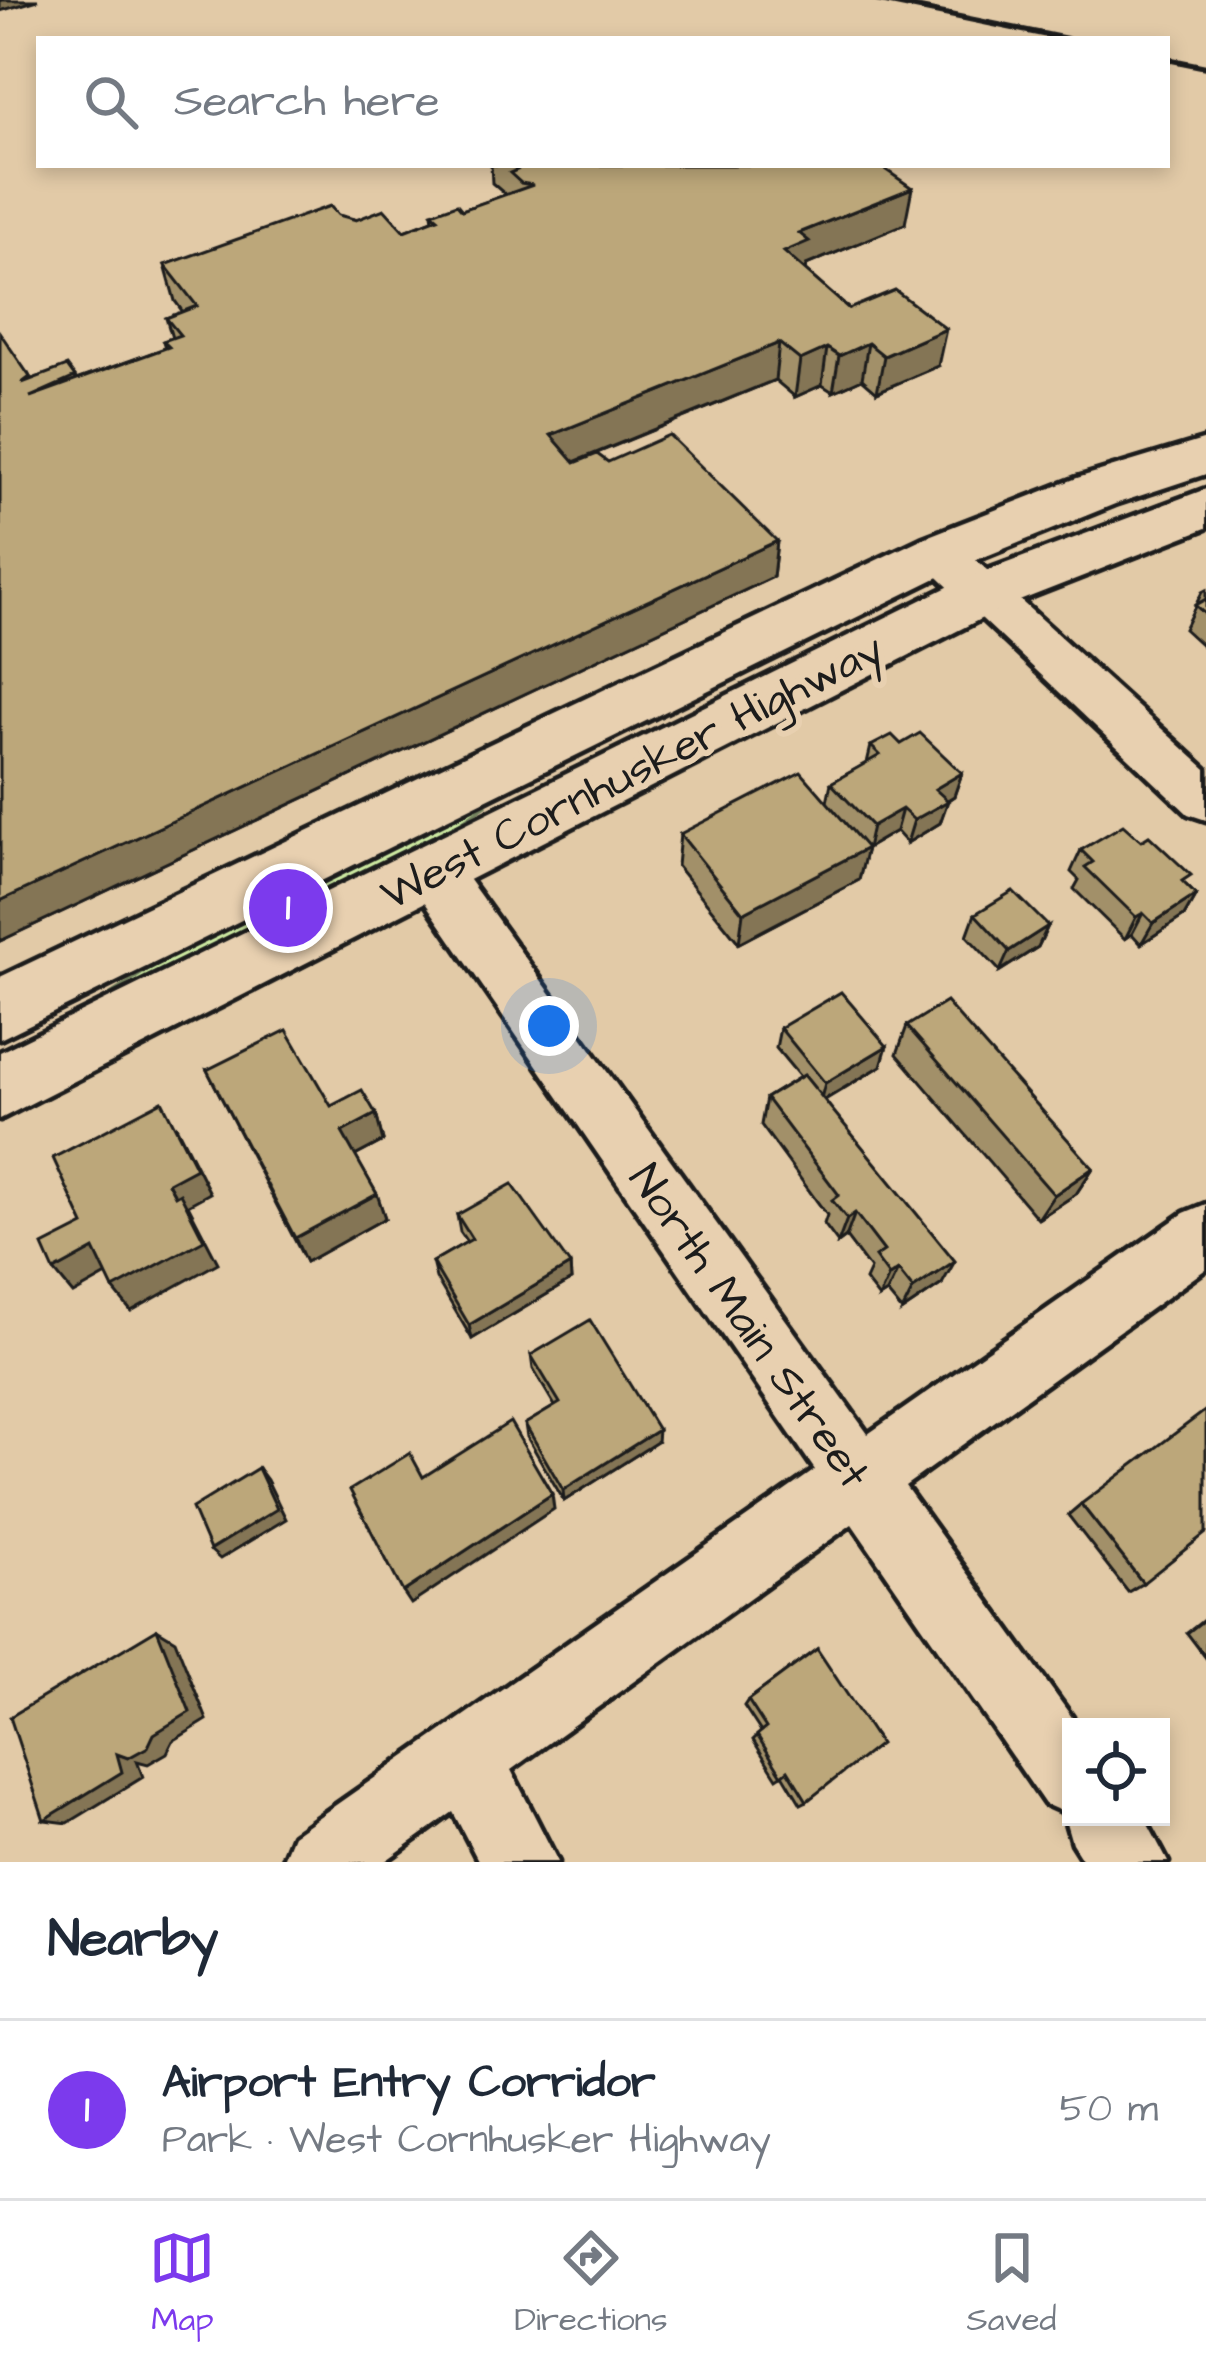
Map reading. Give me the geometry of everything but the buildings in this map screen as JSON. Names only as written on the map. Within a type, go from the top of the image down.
[{"type":"main road","name":"West Cornhusker Highway","points":[[0,1087],[433,870],[962,573],[1096,491],[1206,456]]},
{"type":"main road","name":"West Cornhusker Highway","points":[[0,1009],[962,573],[1206,507]]},
{"type":"street","points":[[962,573],[1206,800]]},
{"type":"street","name":"North Main Street","points":[[433,870],[1062,1765]]},
{"type":"street","points":[[320,1862],[1206,1233]]},
{"type":"street","points":[[465,1760],[520,1862]]},
{"type":"street","points":[[1104,1826],[1130,1862]]},
{"type":"green space","points":[[482,799],[486,805],[410,857],[79,1014],[193,941]]},
{"type":"railway","points":[[876,0],[1052,36]]},
{"type":"railway","points":[[1170,60],[1206,67]]},
{"type":"place","name":"Airport Entry Corridor","points":[[288,908]]}]
